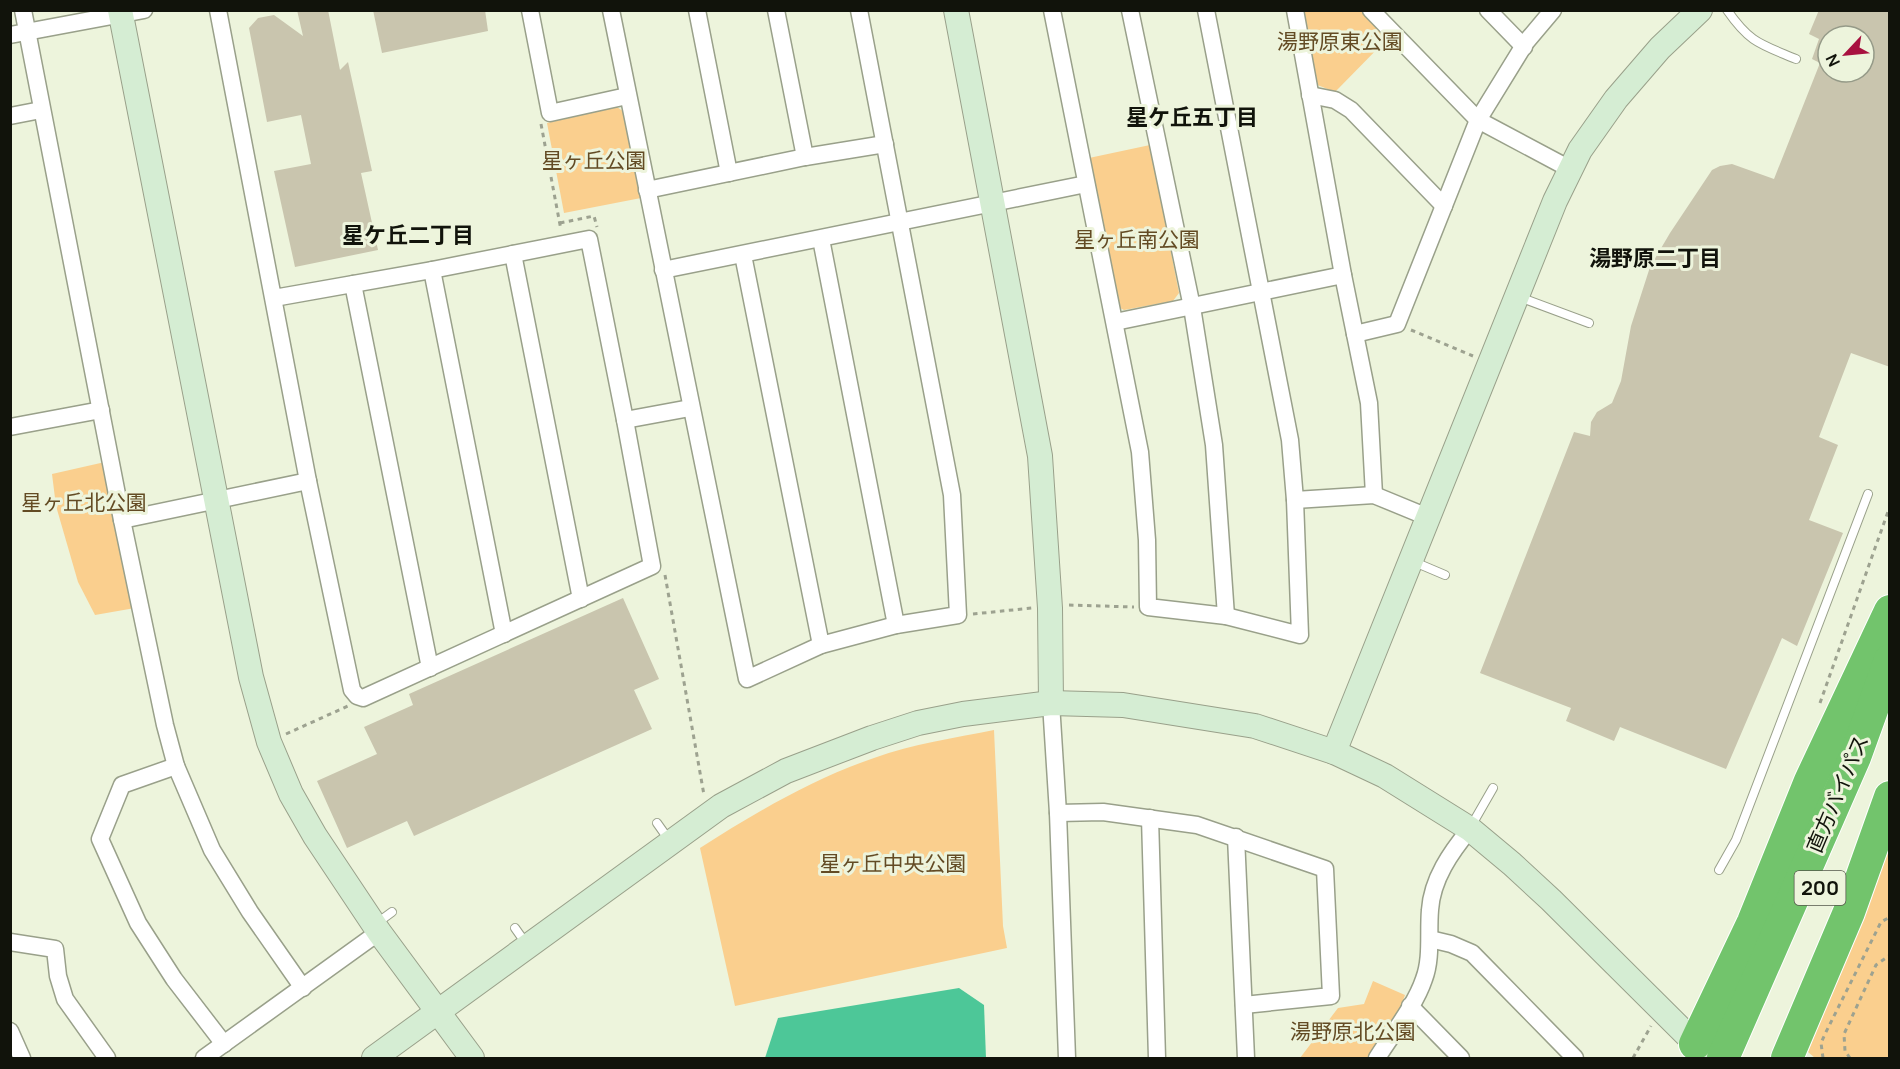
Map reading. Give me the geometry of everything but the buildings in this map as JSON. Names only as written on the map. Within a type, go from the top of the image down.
[{"type":"highway","points":[[1719,1054],[1753,921],[1810,781],[1890,611]]},
{"type":"highway","name":"直方バイパス","points":[[1719,1054],[1855,757],[1890,660]]},
{"type":"highway","name":"直方バイパス","points":[[1719,1054],[1819,893],[1890,717]]},
{"type":"highway","points":[[1787,1059],[1849,912],[1890,797]]},
{"type":"street","points":[[22,10],[19,33],[41,110],[122,520],[165,725],[176,766],[212,850],[250,912],[303,988]]},
{"type":"street","points":[[218,10],[308,481],[352,690],[357,696],[363,698],[652,566],[589,239],[274,298]]},
{"type":"street","points":[[530,10],[550,113],[627,96]]},
{"type":"street","points":[[611,10],[690,408],[747,679],[821,645],[896,625],[958,615],[952,495],[859,10]]},
{"type":"street","points":[[697,10],[729,173]]},
{"type":"street","points":[[776,10],[805,158]]},
{"type":"street","points":[[956,10],[1040,456],[1050,608],[1051,703],[1068,1059]]},
{"type":"street","points":[[1053,10],[1140,452],[1148,607],[1226,616],[1300,635],[1295,500],[1290,440],[1206,10]]},
{"type":"street","points":[[1130,10],[1191,307],[1214,445],[1226,616]]},
{"type":"street","points":[[1295,10],[1343,275],[1369,403],[1374,495]]},
{"type":"street","points":[[1371,10],[1478,120],[1570,169]]},
{"type":"street","points":[[1488,10],[1524,46]]},
{"type":"street","points":[[1355,334],[1397,324],[1478,120],[1524,46],[1553,10]]},
{"type":"street","points":[[1334,752],[1430,518],[1555,201],[1570,169],[1580,150],[1617,99],[1660,48],[1700,10]]},
{"type":"street","points":[[19,33],[128,12],[217,501],[251,677],[269,742],[291,794],[315,836],[381,923],[437,1012],[472,1059]]},
{"type":"street","points":[[1310,95],[1335,100],[1351,110],[1444,206]]},
{"type":"street","points":[[10,116],[41,110]]},
{"type":"street","points":[[647,189],[885,144]]},
{"type":"street","points":[[663,270],[1086,184]]},
{"type":"street","points":[[821,239],[896,625]]},
{"type":"street","points":[[513,254],[581,599]]},
{"type":"street","points":[[743,255],[821,645]]},
{"type":"street","points":[[432,270],[504,633]]},
{"type":"street","points":[[1115,322],[1343,275]]},
{"type":"street","points":[[353,284],[430,668]]},
{"type":"street","points":[[625,420],[690,408]]},
{"type":"street","points":[[10,427],[101,410]]},
{"type":"street","points":[[122,520],[308,481]]},
{"type":"street","points":[[1295,500],[1374,495],[1430,518]]},
{"type":"street","points":[[374,1059],[437,1012],[521,937],[664,833],[786,771],[872,738],[918,723],[963,714],[1051,703],[1123,705],[1255,726],[1334,752],[1385,776],[1470,829],[1719,1054]]},
{"type":"street","points":[[176,766],[122,785],[100,839],[138,923],[174,979],[224,1044]]},
{"type":"street","points":[[1058,813],[1103,812],[1197,825],[1325,869],[1331,996],[1244,1005]]},
{"type":"street","points":[[1150,818],[1157,1059]]},
{"type":"street","points":[[1377,1059],[1425,979],[1430,939],[1430,909],[1435,888],[1444,865],[1470,829]]},
{"type":"street","points":[[1236,837],[1246,1059]]},
{"type":"street","points":[[204,1059],[303,988],[381,923]]},
{"type":"street","points":[[1430,939],[1451,944],[1472,953],[1575,1059]]},
{"type":"street","points":[[10,942],[56,949],[58,976],[65,999],[107,1059]]},
{"type":"street","points":[[1410,1006],[1461,1059]]},
{"type":"street","points":[[10,1031],[22,1059]]},
{"type":"lane","points":[[1727,10],[1742,31],[1756,43],[1796,59]]},
{"type":"lane","points":[[1517,296],[1589,323]]},
{"type":"lane","points":[[1719,870],[1736,840],[1868,494]]},
{"type":"lane","points":[[1412,561],[1445,575]]},
{"type":"lane","points":[[1470,829],[1493,788]]},
{"type":"path","points":[[1397,324],[1473,356]]},
{"type":"path","points":[[1816,713],[1890,506]]},
{"type":"path","points":[[1068,605],[1148,607]]},
{"type":"path","points":[[958,615],[1036,608]]},
{"type":"path","points":[[282,736],[363,698]]},
{"type":"path","points":[[1823,1059],[1821,1043],[1825,1034],[1881,922],[1890,917]]},
{"type":"path","points":[[1850,1059],[1845,1051],[1844,1034],[1876,965],[1890,955]]},
{"type":"path","points":[[1634,1059],[1652,1024]]},
{"type":"green space","name":"湯野原東公園","points":[[1301,11],[1362,11],[1388,38],[1335,92],[1315,84]]},
{"type":"green space","name":"星ヶ丘公園","points":[[617,107],[624,112],[641,198],[564,213],[547,123]]},
{"type":"green space","name":"星ヶ丘南公園","points":[[1150,145],[1179,293],[1173,301],[1124,310],[1118,307],[1089,158]]},
{"type":"green space","name":"星ヶ丘北公園","points":[[105,462],[135,608],[95,615],[78,582],[56,506],[52,474]]},
{"type":"green space","name":"星ヶ丘中央公園","points":[[994,730],[1003,926],[1007,948],[735,1006],[700,848],[784,798],[851,766],[904,749]]},
{"type":"green space","points":[[1889,843],[1889,1058],[1815,1058],[1808,1052]]},
{"type":"green space","name":"湯野原北公園","points":[[1373,981],[1405,995],[1400,1009],[1369,1058],[1300,1058],[1338,1008],[1364,1004]]},
{"type":"shaded area","points":[[959,988],[984,1005],[986,1058],[765,1058],[778,1018]]},
{"type":"district","name":"星ケ丘五丁目","points":[[1192,117]]},
{"type":"district","name":"星ケ丘二丁目","points":[[408,235]]},
{"type":"district","name":"湯野原二丁目","points":[[1655,258]]}]
